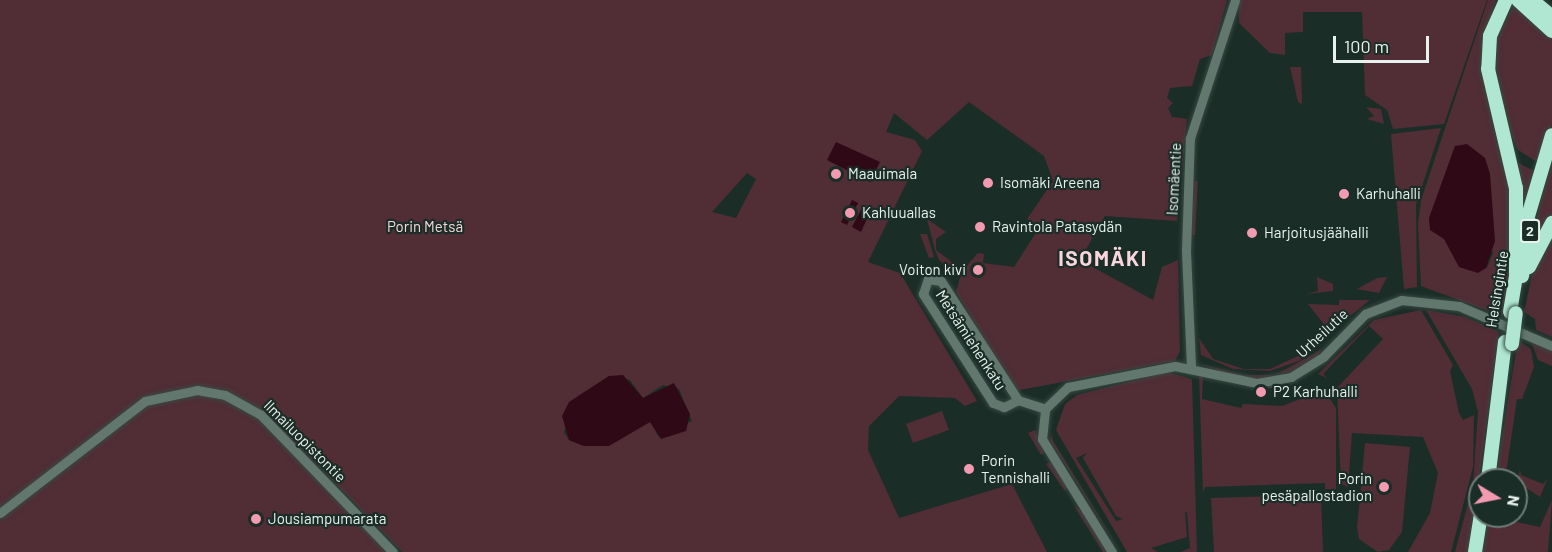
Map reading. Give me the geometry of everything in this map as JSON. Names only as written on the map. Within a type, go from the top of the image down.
[{"type":"highway","points":[[1506,0],[1490,36],[1488,69],[1514,177],[1518,279]]},
{"type":"highway","points":[[1518,0],[1552,31]]},
{"type":"highway","points":[[1532,0],[1552,17]]},
{"type":"highway","name":"Helsingintie","points":[[1490,468],[1533,189],[1552,135]]},
{"type":"highway","name":"Helsingintie","points":[[1518,279],[1534,210],[1552,150]]},
{"type":"highway","points":[[1518,279],[1552,223]]},
{"type":"highway","points":[[1475,552],[1479,528]]},
{"type":"street","name":"Isomäentie","points":[[1191,366],[1186,250],[1190,138],[1235,0]]},
{"type":"street","name":"Metsämiehenkatu","points":[[1018,400],[1004,407],[993,403],[923,294],[928,279],[941,281],[1018,400],[1045,409]]},
{"type":"street","name":"Urheilutie","points":[[1045,409],[1053,396],[1078,384],[1191,366],[1257,383],[1291,377],[1324,356],[1365,314],[1401,300],[1459,306],[1552,346]]},
{"type":"street","name":"Ilmailuopistontie","points":[[0,513],[145,401],[197,390],[225,395],[261,416],[393,552]]},
{"type":"street","points":[[1045,409],[1042,439],[1112,552]]},
{"type":"green space","name":"Porin Metsä","points":[[0,0],[1227,0],[1212,55],[1200,59],[1192,86],[1170,88],[1167,98],[1173,103],[1168,108],[1172,117],[1187,119],[1177,221],[1105,216],[1080,260],[1153,300],[1162,267],[1178,260],[1180,351],[1175,361],[1015,391],[956,292],[962,271],[978,253],[984,254],[983,263],[1014,267],[1039,228],[1027,219],[1053,181],[1044,156],[969,102],[927,140],[894,113],[886,132],[915,140],[922,151],[868,262],[900,273],[977,401],[965,406],[955,398],[899,396],[869,426],[868,450],[899,518],[1012,484],[1047,552],[402,552],[301,448],[297,451],[393,552],[0,552]],"holes":[[[747,173],[756,179],[736,218],[712,212]],[[609,376],[630,380],[643,398],[663,385],[679,389],[692,421],[658,436],[651,422],[584,446],[569,440],[564,432],[577,397]]]},
{"type":"green space","points":[[1239,0],[1487,0],[1444,124],[1393,129],[1387,110],[1365,95],[1362,12],[1303,12],[1303,32],[1285,33],[1285,55],[1270,53],[1239,23]]},
{"type":"green space","points":[[1488,0],[1496,0],[1485,34],[1509,169],[1512,253],[1502,316],[1421,286],[1418,224],[1421,200]],"holes":[[[1455,146],[1493,253],[1487,268],[1444,239],[1436,201]]]},
{"type":"green space","points":[[1514,4],[1552,34],[1552,124],[1537,162],[1518,150],[1505,122],[1491,49]]},
{"type":"green space","points":[[1290,67],[1301,67],[1302,104],[1298,102]]},
{"type":"green space","points":[[1366,107],[1381,109],[1384,124],[1367,119],[1374,116]]},
{"type":"green space","points":[[1441,128],[1416,205],[1417,287],[1404,289],[1391,134]]},
{"type":"green space","points":[[1552,161],[1552,216],[1531,251],[1539,205]]},
{"type":"green space","points":[[1517,162],[1534,171],[1521,226]]},
{"type":"green space","points":[[1198,181],[1195,235],[1192,235],[1192,182]]},
{"type":"green space","points":[[927,219],[946,232],[936,239],[936,250],[957,266],[954,276],[939,260],[935,250]]},
{"type":"green space","points":[[1552,229],[1552,337],[1536,330],[1535,319],[1524,312],[1534,266]]},
{"type":"green space","points":[[920,234],[927,234],[934,257],[929,258]]},
{"type":"green space","points":[[1317,277],[1333,284],[1333,291],[1307,294],[1318,291]]},
{"type":"green space","points":[[1387,277],[1379,293],[1357,289],[1377,278]]},
{"type":"green space","points":[[1339,300],[1370,300],[1330,332],[1308,304],[1339,305]]},
{"type":"green space","points":[[1421,310],[1453,365],[1450,371],[1459,413],[1463,420],[1474,415],[1473,467],[1468,468],[1468,486],[1451,552],[1408,552],[1430,513],[1438,473],[1423,437],[1352,433],[1348,487],[1341,484],[1337,388],[1383,339],[1369,326],[1323,374],[1327,378],[1318,374],[1374,320]]},
{"type":"green space","points":[[1426,310],[1465,317],[1499,332],[1480,468],[1474,468],[1478,412],[1472,389]]},
{"type":"green space","points":[[1309,333],[1317,347],[1299,361],[1270,371],[1233,369],[1201,355],[1199,338],[1213,359],[1244,369],[1270,369],[1315,346]]},
{"type":"green space","points":[[1518,340],[1531,349],[1534,367],[1522,399],[1517,399],[1507,468],[1497,468]]},
{"type":"green space","points":[[1531,341],[1552,350],[1552,366],[1538,360]]},
{"type":"green space","points":[[1322,349],[1317,357],[1297,370],[1258,379],[1235,376],[1201,364],[1244,375],[1275,375]]},
{"type":"green space","points":[[1167,372],[1192,379],[1197,552],[1181,552],[1190,548],[1185,511],[1187,537],[1151,548],[1158,552],[1127,552],[1056,430],[1065,404],[1077,395]],"holes":[[[1087,453],[1083,458],[1116,516],[1123,519],[1116,521],[1076,458]]]},
{"type":"green space","points":[[1199,374],[1203,376],[1202,399],[1241,408],[1243,404],[1282,406],[1324,390],[1336,408],[1336,489],[1325,489],[1325,483],[1205,487],[1203,493]]},
{"type":"green space","points":[[1303,375],[1276,388],[1241,387],[1270,386]]},
{"type":"green space","points":[[942,411],[949,430],[913,443],[906,424]]},
{"type":"green space","points":[[1035,430],[1045,452],[1041,455],[1028,433]]},
{"type":"green space","points":[[1052,434],[1053,441],[1121,552],[1050,441]]},
{"type":"green space","name":"Porin pesäpallostadion","points":[[1365,443],[1410,447],[1402,532],[1389,550],[1378,552],[1359,539],[1357,528]]},
{"type":"green space","points":[[1052,461],[1068,487],[1065,491],[1046,464]]},
{"type":"green space","points":[[1528,478],[1543,484],[1547,480],[1540,497],[1528,489]]},
{"type":"green space","points":[[1321,495],[1323,552],[1214,552],[1211,498]]},
{"type":"green space","points":[[1552,500],[1548,552],[1482,552],[1487,528],[1528,528],[1528,524],[1540,527]]},
{"type":"green space","points":[[1468,504],[1468,528],[1472,528],[1469,552],[1455,552]]},
{"type":"green space","points":[[1074,506],[1085,513],[1108,552],[1103,552]]},
{"type":"shaded area","points":[[836,142],[880,162],[870,182],[827,160]]},
{"type":"shaded area","points":[[1467,144],[1485,158],[1490,174],[1495,241],[1486,268],[1478,273],[1459,267],[1444,239],[1430,230],[1429,218],[1455,146]]},
{"type":"shaded area","name":"Kahluuallas","points":[[852,200],[858,203],[847,225],[841,222]]},
{"type":"shaded area","points":[[863,206],[871,210],[861,232],[852,227]]},
{"type":"shaded area","points":[[623,375],[643,398],[674,383],[690,414],[686,431],[661,439],[650,422],[609,446],[584,446],[569,440],[562,416],[569,402],[609,376]]},
{"type":"place","name":"Maauimala","points":[[836,174]]},
{"type":"place","name":"Isomäki Areena","points":[[988,183]]},
{"type":"place","name":"Karhuhalli","points":[[1344,194]]},
{"type":"place","name":"Kahluuallas","points":[[850,213]]},
{"type":"place","name":"Ravintola Patasydän","points":[[980,227]]},
{"type":"place","name":"Harjoitusjäähalli","points":[[1252,233]]},
{"type":"place","name":"Voiton kivi","points":[[978,270]]},
{"type":"place","name":"P2 Karhuhalli","points":[[1261,392]]},
{"type":"place","name":"Porin Tennishalli","points":[[969,469]]},
{"type":"place","name":"Porin pesäpallostadion","points":[[1384,487]]},
{"type":"place","name":"Jousiampumarata","points":[[256,519]]},
{"type":"district","name":"ISOMÄKI","points":[[1103,258]]}]
